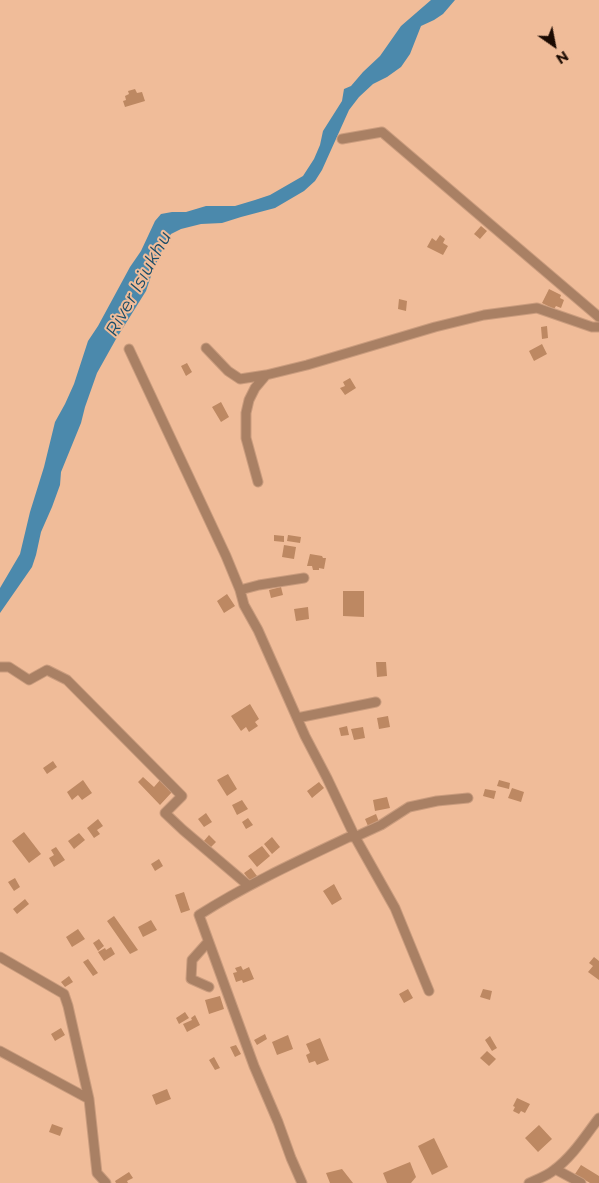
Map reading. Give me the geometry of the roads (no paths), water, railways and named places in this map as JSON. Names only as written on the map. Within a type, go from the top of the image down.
[{"type":"street","points":[[342,139],[382,132],[599,317]]},
{"type":"street","points":[[206,348],[228,370],[240,378],[266,375],[307,365],[434,327],[484,315],[538,308],[599,327]]},
{"type":"street","points":[[129,349],[222,547],[240,590],[244,605],[258,630],[305,736],[345,813],[355,837],[395,908],[428,991]]},
{"type":"street","points":[[258,482],[246,438],[246,413],[248,400],[266,375]]},
{"type":"street","points":[[240,590],[304,578]]},
{"type":"street","points":[[0,667],[9,666],[29,680],[47,670],[67,680],[182,796],[165,813],[249,886]]},
{"type":"street","points":[[297,718],[376,702]]},
{"type":"street","points":[[302,1183],[254,1066],[199,915],[221,900],[349,837],[355,837],[381,825],[409,807],[437,801],[468,798]]},
{"type":"street","points":[[208,942],[192,960],[191,979],[209,987]]},
{"type":"street","points":[[0,957],[64,994],[89,1099],[97,1173],[106,1183]]},
{"type":"street","points":[[0,1051],[89,1099]]},
{"type":"street","points":[[529,1183],[555,1170],[574,1151],[599,1118]]},
{"type":"street","points":[[555,1170],[581,1183]]},
{"type":"water","name":"River Isiukhu","points":[[431,0],[455,0],[443,14],[421,26],[410,54],[401,67],[373,84],[359,97],[349,110],[322,170],[315,181],[304,191],[275,208],[222,223],[201,224],[181,229],[171,234],[152,273],[146,291],[97,373],[81,423],[61,472],[60,485],[41,532],[32,567],[0,613],[0,588],[20,554],[55,422],[74,384],[88,341],[141,251],[155,221],[161,214],[186,212],[206,206],[235,206],[255,200],[270,195],[303,176],[314,159],[323,131],[342,101],[344,89],[351,86],[380,56],[401,26]]}]
